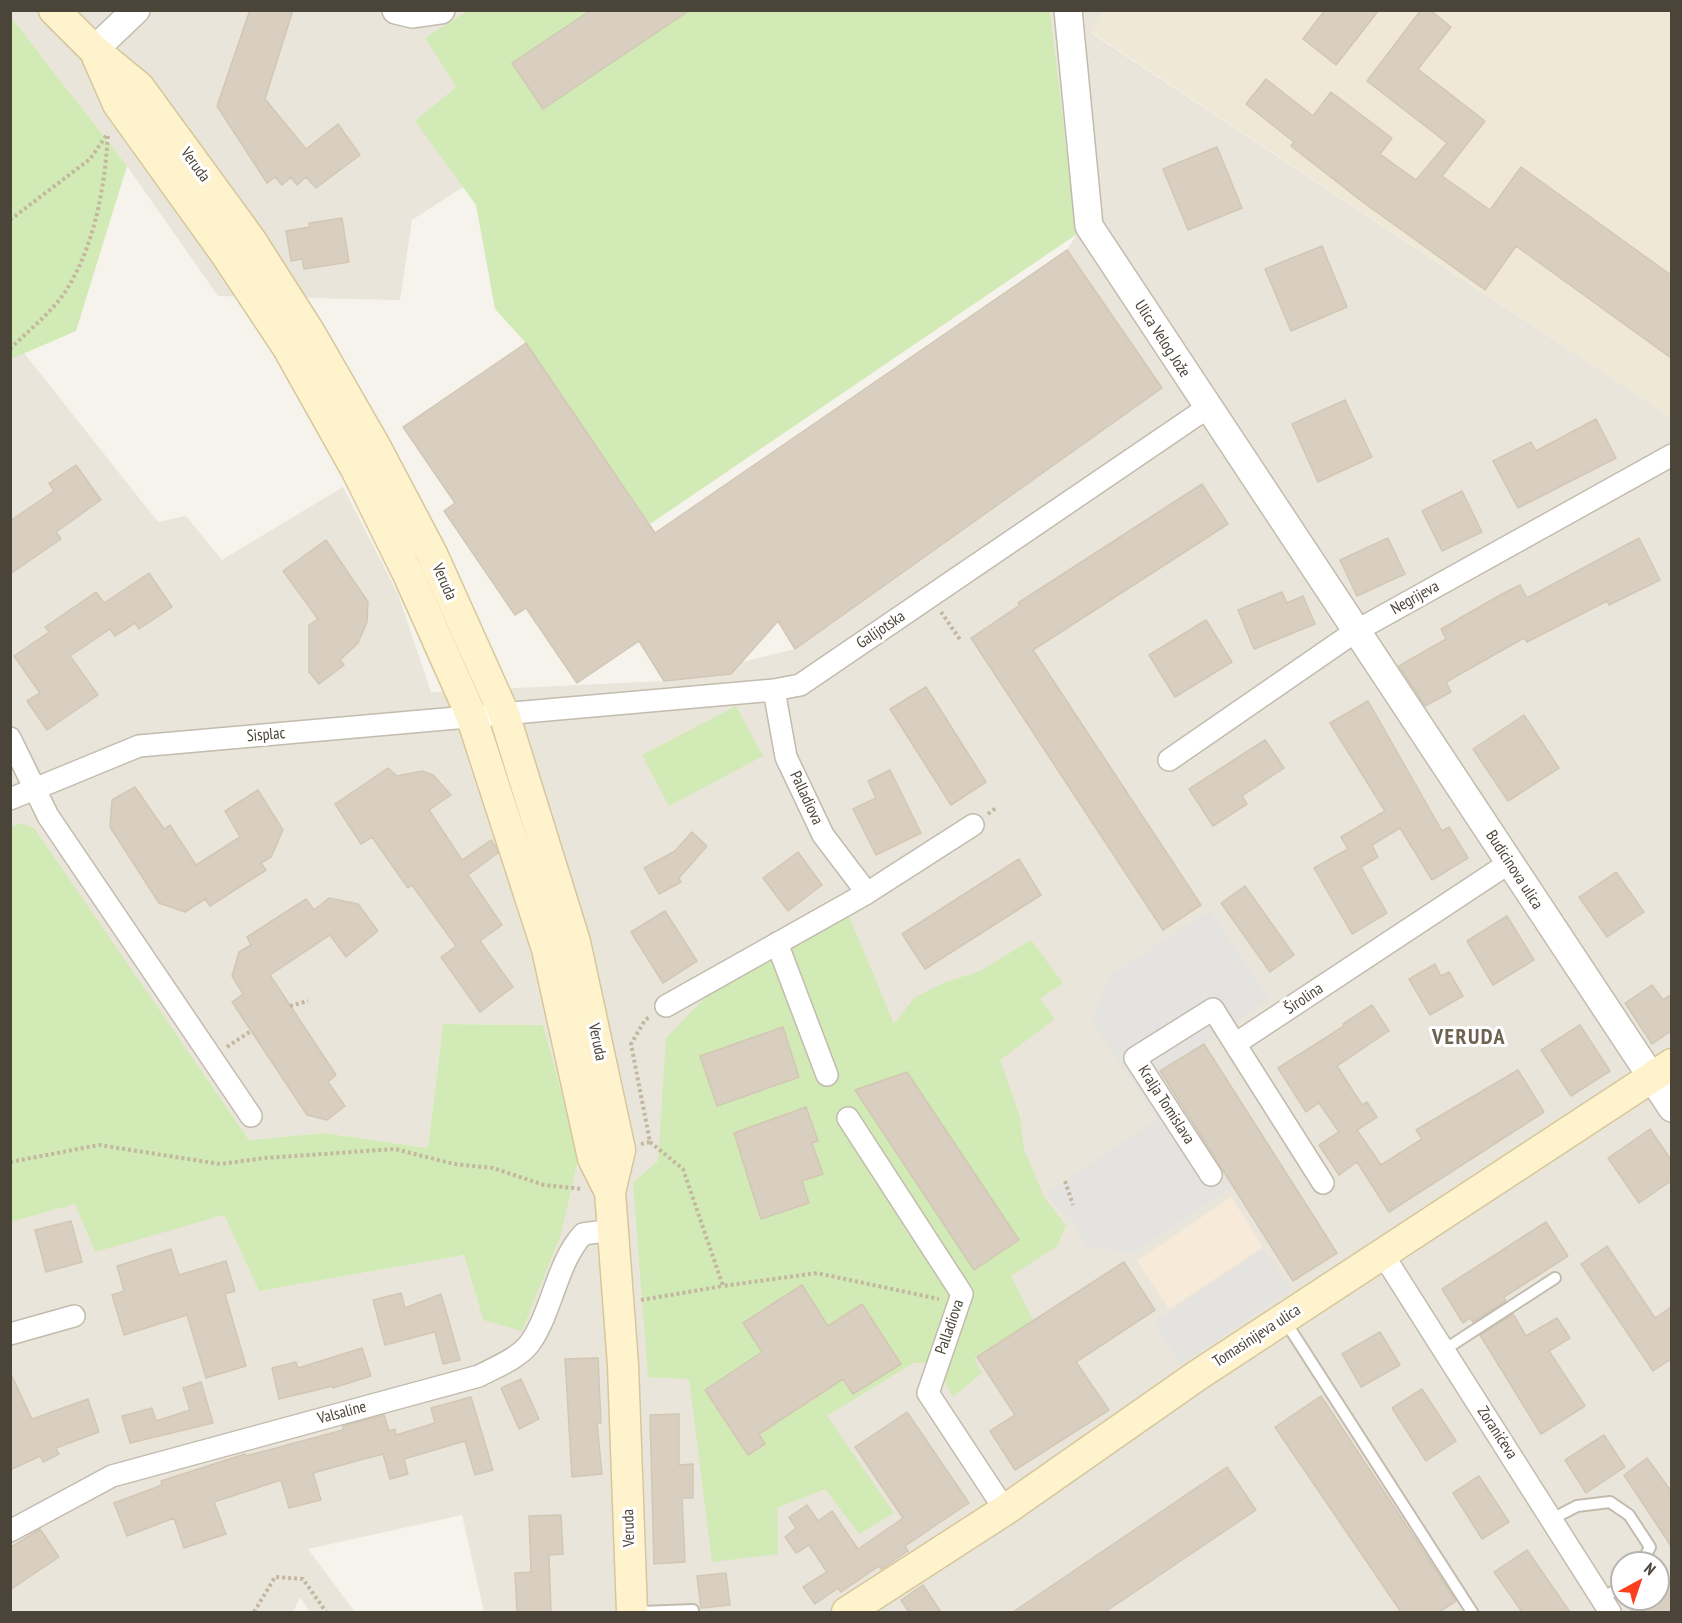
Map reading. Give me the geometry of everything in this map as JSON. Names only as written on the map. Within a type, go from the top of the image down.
[{"type":"main road","name":"Veruda","points":[[54,10],[94,50],[139,87],[249,239],[310,333],[375,446],[432,554],[504,714],[574,942],[620,1150],[610,1192],[619,1304],[632,1612]]},
{"type":"main road","name":"Veruda","points":[[94,50],[118,105],[225,253],[288,348],[357,471],[408,574],[471,715],[547,949],[593,1158],[610,1192]]},
{"type":"main road","name":"Tomasinijeva ulica","points":[[847,1612],[1005,1510],[1382,1253],[1662,1071]]},
{"type":"street","points":[[94,50],[136,10]]},
{"type":"street","points":[[396,10],[413,14],[441,10]]},
{"type":"street","name":"Ulica Velog Jože","points":[[1068,10],[1089,226],[1356,631]]},
{"type":"street","name":"Galijotska","points":[[504,714],[774,690],[800,685],[1207,408]]},
{"type":"street","name":"Negrijeva","points":[[1169,760],[1356,631],[1671,454]]},
{"type":"street","name":"Budicinova ulica","points":[[1356,631],[1509,862],[1662,1071],[1671,1108]]},
{"type":"street","name":"Palladiova","points":[[774,690],[786,757],[824,835],[867,893]]},
{"type":"street","name":"Sisplac","points":[[10,799],[140,746],[471,715],[504,714]]},
{"type":"street","points":[[10,738],[48,816],[251,1116]]},
{"type":"street","points":[[666,1006],[867,893],[973,825]]},
{"type":"street","name":"Širolina","points":[[1235,1044],[1509,862]]},
{"type":"street","points":[[777,943],[827,1075]]},
{"type":"street","name":"Kralja Tomislava","points":[[1210,1174],[1135,1058],[1213,1008],[1235,1044]]},
{"type":"street","points":[[1235,1044],[1323,1183]]},
{"type":"street","name":"Palladiova","points":[[848,1118],[962,1293],[928,1393],[1005,1510]]},
{"type":"street","name":"Valsaline","points":[[10,1531],[112,1476],[479,1376],[507,1361],[529,1344],[546,1313],[572,1246],[583,1234],[612,1230]]},
{"type":"street","name":"Zoranićeva","points":[[1382,1253],[1606,1606]]},
{"type":"street","points":[[10,1334],[74,1316]]},
{"type":"lane","points":[[1444,1350],[1555,1278]]},
{"type":"lane","points":[[1283,1319],[1472,1612]]},
{"type":"lane","points":[[1552,1519],[1577,1506],[1610,1502],[1629,1515],[1650,1547],[1648,1551]]},
{"type":"lane","points":[[642,1612],[693,1610]]},
{"type":"path","points":[[10,349],[64,292],[82,254],[98,208],[108,133],[118,105]]},
{"type":"path","points":[[10,220],[90,159],[108,133]]},
{"type":"path","points":[[930,597],[961,641]]},
{"type":"path","points":[[290,1006],[308,1001]]},
{"type":"path","points":[[666,1006],[645,1020],[632,1044],[650,1142],[683,1169],[723,1286]]},
{"type":"path","points":[[211,1057],[251,1031]]},
{"type":"path","points":[[620,1150],[650,1142]]},
{"type":"path","points":[[10,1162],[99,1145],[220,1164],[265,1158],[395,1149],[454,1164],[493,1168],[543,1185],[610,1192]]},
{"type":"path","points":[[1065,1181],[1073,1205]]},
{"type":"path","points":[[619,1304],[817,1273],[959,1304]]},
{"type":"path","points":[[254,1612],[275,1577],[303,1579],[326,1612]]},
{"type":"shaded area","points":[[1104,10],[1091,33],[1671,417],[1671,1612],[484,1612],[462,1515],[308,1549],[355,1612],[310,1612],[300,1597],[293,1612],[11,1612],[11,1222],[75,1204],[95,1251],[224,1215],[259,1291],[464,1255],[483,1320],[579,1155],[543,1025],[443,1024],[428,1148],[324,1133],[249,1140],[106,934],[20,823],[11,827],[10,359],[24,353],[158,522],[186,516],[222,560],[343,487],[398,594],[431,692],[664,681],[795,649],[1162,388],[1067,250],[1077,234],[1050,11]]},
{"type":"shaded area","points":[[1104,10],[1671,11],[1671,417],[1091,32]]},
{"type":"shaded area","points":[[10,11],[467,11],[425,38],[456,87],[416,121],[463,187],[412,220],[400,300],[218,296],[127,166],[11,17]]},
{"type":"shaded area","points":[[1210,911],[1269,999],[1161,1071],[1233,1186],[1133,1253],[1086,1246],[1072,1219],[1055,1205],[1047,1193],[1157,1120],[1092,1020],[1110,975]]},
{"type":"shaded area","points":[[1231,1197],[1263,1247],[1169,1309],[1137,1261]]},
{"type":"shaded area","points":[[1264,1249],[1291,1289],[1181,1364],[1154,1323]]},
{"type":"green space","points":[[467,11],[1050,11],[1077,234],[650,524],[526,343],[495,309],[476,205],[415,121],[456,87],[425,38]]},
{"type":"green space","points":[[11,17],[127,166],[76,331],[11,359]]},
{"type":"green space","points":[[736,706],[763,756],[669,806],[642,755]]},
{"type":"green space","points":[[20,823],[34,828],[249,1140],[324,1133],[428,1148],[443,1024],[543,1025],[579,1155],[561,1234],[522,1331],[483,1320],[464,1255],[259,1291],[224,1215],[95,1252],[75,1204],[11,1222],[10,827]]},
{"type":"green space","points":[[849,916],[894,1024],[914,998],[943,983],[980,971],[1031,940],[1063,983],[1040,999],[1055,1019],[1000,1060],[1020,1117],[1024,1149],[1043,1195],[1066,1226],[1057,1246],[1011,1276],[1033,1320],[974,1359],[982,1373],[953,1397],[935,1363],[913,1363],[827,1416],[894,1513],[859,1534],[825,1489],[777,1508],[778,1554],[712,1562],[689,1379],[648,1377],[633,1183],[658,1161],[666,1038],[724,978]]},
{"type":"building","points":[[250,10],[293,10],[265,99],[306,149],[338,124],[360,155],[316,188],[306,177],[297,185],[291,177],[282,185],[275,177],[267,183],[217,106]]},
{"type":"building","points":[[591,10],[690,10],[543,109],[512,63]]},
{"type":"building","points":[[1325,10],[1379,10],[1336,65],[1303,39]]},
{"type":"building","points":[[1421,10],[1430,10],[1451,27],[1418,69],[1485,121],[1442,176],[1490,210],[1521,167],[1671,275],[1671,358],[1516,246],[1485,290],[1360,200],[1291,146],[1294,142],[1246,104],[1266,79],[1313,116],[1331,92],[1392,138],[1380,154],[1416,180],[1447,143],[1367,81]]},
{"type":"building","points":[[1217,147],[1242,208],[1188,230],[1163,169]]},
{"type":"building","points":[[342,218],[349,262],[304,269],[302,259],[291,261],[286,231],[310,227],[309,223]]},
{"type":"building","points":[[1322,246],[1347,307],[1291,331],[1265,269]]},
{"type":"building","points":[[1067,250],[1162,388],[795,649],[778,621],[731,674],[664,681],[639,641],[577,683],[526,608],[515,615],[444,511],[455,503],[403,427],[526,343],[655,533]]},
{"type":"building","points":[[1345,400],[1372,457],[1318,482],[1292,424]]},
{"type":"building","points":[[1596,419],[1616,458],[1518,508],[1493,461],[1531,442],[1536,451]]},
{"type":"building","points":[[76,465],[101,500],[56,532],[61,539],[10,574],[10,521],[54,491],[49,483]]},
{"type":"building","points":[[1202,484],[1228,524],[1033,650],[1201,905],[1163,930],[971,638],[1020,605],[1018,603]]},
{"type":"building","points":[[1462,491],[1482,532],[1442,551],[1422,511]]},
{"type":"building","points":[[1388,538],[1405,574],[1357,596],[1340,560]]},
{"type":"building","points":[[1639,538],[1660,580],[1609,605],[1607,601],[1527,642],[1524,638],[1446,682],[1451,692],[1425,706],[1399,666],[1446,639],[1441,629],[1520,585],[1527,598]]},
{"type":"building","points":[[326,540],[368,602],[367,622],[358,643],[340,660],[344,665],[319,684],[309,672],[309,625],[318,619],[283,571]]},
{"type":"building","points":[[149,573],[172,607],[139,629],[135,623],[115,636],[110,629],[70,656],[98,695],[47,730],[27,701],[40,693],[14,656],[49,632],[45,627],[96,592],[104,603]]},
{"type":"building","points":[[1282,592],[1287,603],[1303,596],[1315,624],[1254,649],[1238,610]]},
{"type":"building","points":[[1206,620],[1232,662],[1175,697],[1149,655]]},
{"type":"building","points":[[926,687],[986,782],[951,805],[890,709]]},
{"type":"building","points":[[1368,701],[1442,831],[1449,827],[1468,858],[1432,880],[1400,828],[1372,845],[1378,857],[1361,867],[1387,913],[1352,934],[1314,868],[1348,849],[1341,837],[1385,811],[1330,723]]},
{"type":"building","points":[[1524,715],[1559,768],[1508,801],[1473,749]]},
{"type":"building","points":[[1265,740],[1284,768],[1242,796],[1247,804],[1213,826],[1189,789]]},
{"type":"building","points":[[388,768],[397,776],[422,771],[433,775],[451,795],[429,810],[462,860],[491,840],[496,847],[498,853],[468,875],[502,925],[480,941],[513,987],[480,1012],[441,957],[456,946],[412,885],[408,888],[372,837],[361,844],[335,804]]},
{"type":"building","points":[[890,770],[921,833],[876,855],[853,809],[876,798],[868,781]]},
{"type":"building","points":[[135,787],[164,829],[170,825],[196,865],[240,837],[225,811],[258,790],[283,830],[271,857],[261,863],[266,870],[210,906],[205,899],[185,912],[159,903],[110,827],[112,800]]},
{"type":"building","points":[[692,832],[707,846],[679,878],[681,882],[659,894],[644,868],[675,851]]},
{"type":"building","points":[[798,852],[822,885],[788,911],[763,878]]},
{"type":"building","points":[[1019,859],[1041,895],[925,969],[902,934]]},
{"type":"building","points":[[1616,872],[1644,912],[1607,937],[1579,897]]},
{"type":"building","points":[[1245,886],[1294,955],[1270,972],[1221,903]]},
{"type":"building","points":[[329,898],[358,904],[378,931],[346,957],[330,935],[270,975],[336,1075],[328,1082],[345,1106],[327,1120],[307,1115],[232,1002],[243,994],[232,976],[239,952],[251,945],[247,937],[306,899],[314,910]]},
{"type":"building","points":[[665,911],[697,961],[663,983],[631,932]]},
{"type":"building","points":[[1507,916],[1534,960],[1493,985],[1467,941]]},
{"type":"building","points":[[1435,964],[1441,976],[1449,972],[1463,996],[1430,1015],[1409,979]]},
{"type":"building","points":[[1652,985],[1663,1000],[1671,995],[1671,1031],[1652,1044],[1625,1003]]},
{"type":"building","points":[[1372,1005],[1389,1031],[1337,1066],[1362,1105],[1367,1102],[1377,1117],[1357,1130],[1381,1165],[1422,1139],[1416,1130],[1518,1070],[1544,1112],[1389,1212],[1357,1162],[1339,1175],[1319,1145],[1339,1132],[1319,1103],[1306,1112],[1278,1068],[1344,1026],[1343,1024]]},
{"type":"building","points":[[1580,1025],[1610,1071],[1571,1096],[1541,1050]]},
{"type":"building","points":[[783,1027],[799,1077],[717,1106],[700,1056]]},
{"type":"building","points":[[1204,1044],[1337,1253],[1293,1281],[1160,1071]]},
{"type":"building","points":[[907,1072],[1019,1240],[974,1270],[855,1090]]},
{"type":"building","points":[[806,1107],[818,1141],[812,1143],[823,1174],[802,1181],[809,1203],[761,1219],[734,1133]]},
{"type":"building","points":[[1650,1129],[1671,1160],[1671,1181],[1639,1203],[1608,1158]]},
{"type":"building","points":[[71,1221],[82,1262],[46,1272],[35,1230]]},
{"type":"building","points":[[1546,1222],[1568,1256],[1504,1297],[1506,1301],[1473,1322],[1470,1318],[1463,1323],[1442,1289]]},
{"type":"building","points":[[1607,1246],[1655,1318],[1671,1307],[1671,1359],[1653,1371],[1581,1264]]},
{"type":"building","points":[[171,1249],[179,1275],[226,1261],[235,1291],[225,1294],[246,1366],[206,1378],[187,1315],[124,1335],[112,1295],[124,1291],[117,1266]]},
{"type":"building","points":[[1124,1262],[1155,1310],[1076,1362],[1109,1410],[1015,1470],[990,1431],[1015,1415],[977,1357]]},
{"type":"building","points":[[802,1285],[828,1326],[862,1304],[901,1364],[853,1394],[843,1379],[759,1434],[765,1444],[748,1455],[705,1390],[762,1352],[743,1323]]},
{"type":"building","points":[[401,1293],[405,1308],[441,1294],[460,1360],[443,1364],[435,1332],[385,1345],[373,1300]]},
{"type":"building","points":[[1513,1314],[1526,1336],[1557,1318],[1570,1338],[1549,1351],[1585,1406],[1541,1434],[1480,1335]]},
{"type":"building","points":[[1380,1332],[1400,1365],[1361,1387],[1342,1354]]},
{"type":"building","points":[[362,1348],[371,1376],[333,1388],[333,1386],[279,1399],[272,1368],[296,1362],[298,1368]]},
{"type":"building","points":[[598,1358],[601,1423],[597,1423],[602,1474],[572,1477],[565,1359]]},
{"type":"building","points":[[10,1372],[32,1419],[88,1399],[99,1432],[56,1448],[59,1454],[43,1462],[40,1456],[10,1470]]},
{"type":"building","points":[[521,1379],[539,1419],[519,1429],[501,1388]]},
{"type":"building","points":[[201,1382],[213,1423],[130,1443],[122,1416],[152,1408],[156,1421],[190,1410],[183,1388]]},
{"type":"building","points":[[1422,1389],[1456,1441],[1426,1461],[1392,1408]]},
{"type":"building","points":[[1321,1396],[1456,1601],[1439,1612],[1401,1612],[1275,1427]]},
{"type":"building","points":[[471,1397],[493,1470],[475,1475],[465,1441],[404,1459],[408,1474],[390,1479],[383,1454],[313,1473],[321,1500],[289,1508],[281,1480],[214,1502],[226,1534],[184,1548],[174,1518],[127,1536],[114,1503],[162,1485],[161,1481],[245,1454],[246,1456],[343,1430],[343,1426],[384,1415],[389,1431],[395,1429],[396,1435],[435,1423],[431,1408]]},
{"type":"building","points":[[907,1412],[969,1503],[905,1546],[908,1551],[886,1566],[881,1569],[879,1566],[841,1592],[838,1588],[815,1604],[803,1587],[827,1572],[809,1545],[796,1553],[785,1537],[796,1528],[789,1517],[807,1505],[818,1521],[832,1511],[858,1549],[903,1518],[855,1447]]},
{"type":"building","points":[[679,1414],[679,1465],[693,1464],[693,1498],[682,1498],[685,1562],[654,1564],[650,1415]]},
{"type":"building","points":[[1604,1435],[1625,1467],[1586,1493],[1565,1460]]},
{"type":"building","points":[[1647,1458],[1671,1491],[1671,1546],[1624,1475]]},
{"type":"building","points":[[1227,1467],[1256,1510],[1105,1612],[1013,1612]]},
{"type":"building","points":[[1479,1476],[1509,1522],[1482,1539],[1453,1493]]},
{"type":"building","points":[[561,1515],[563,1554],[549,1555],[551,1612],[517,1612],[515,1573],[531,1572],[529,1516]]},
{"type":"building","points":[[40,1529],[59,1557],[10,1590],[10,1548]]},
{"type":"building","points":[[1527,1550],[1570,1612],[1522,1612],[1494,1572]]},
{"type":"building","points":[[726,1573],[730,1605],[701,1608],[697,1576]]},
{"type":"building","points":[[1670,1584],[1671,1612],[1629,1612],[1670,1611]]},
{"type":"building","points":[[923,1585],[941,1612],[909,1612],[901,1600]]},
{"type":"district","name":"VERUDA","points":[[1469,1038]]}]
